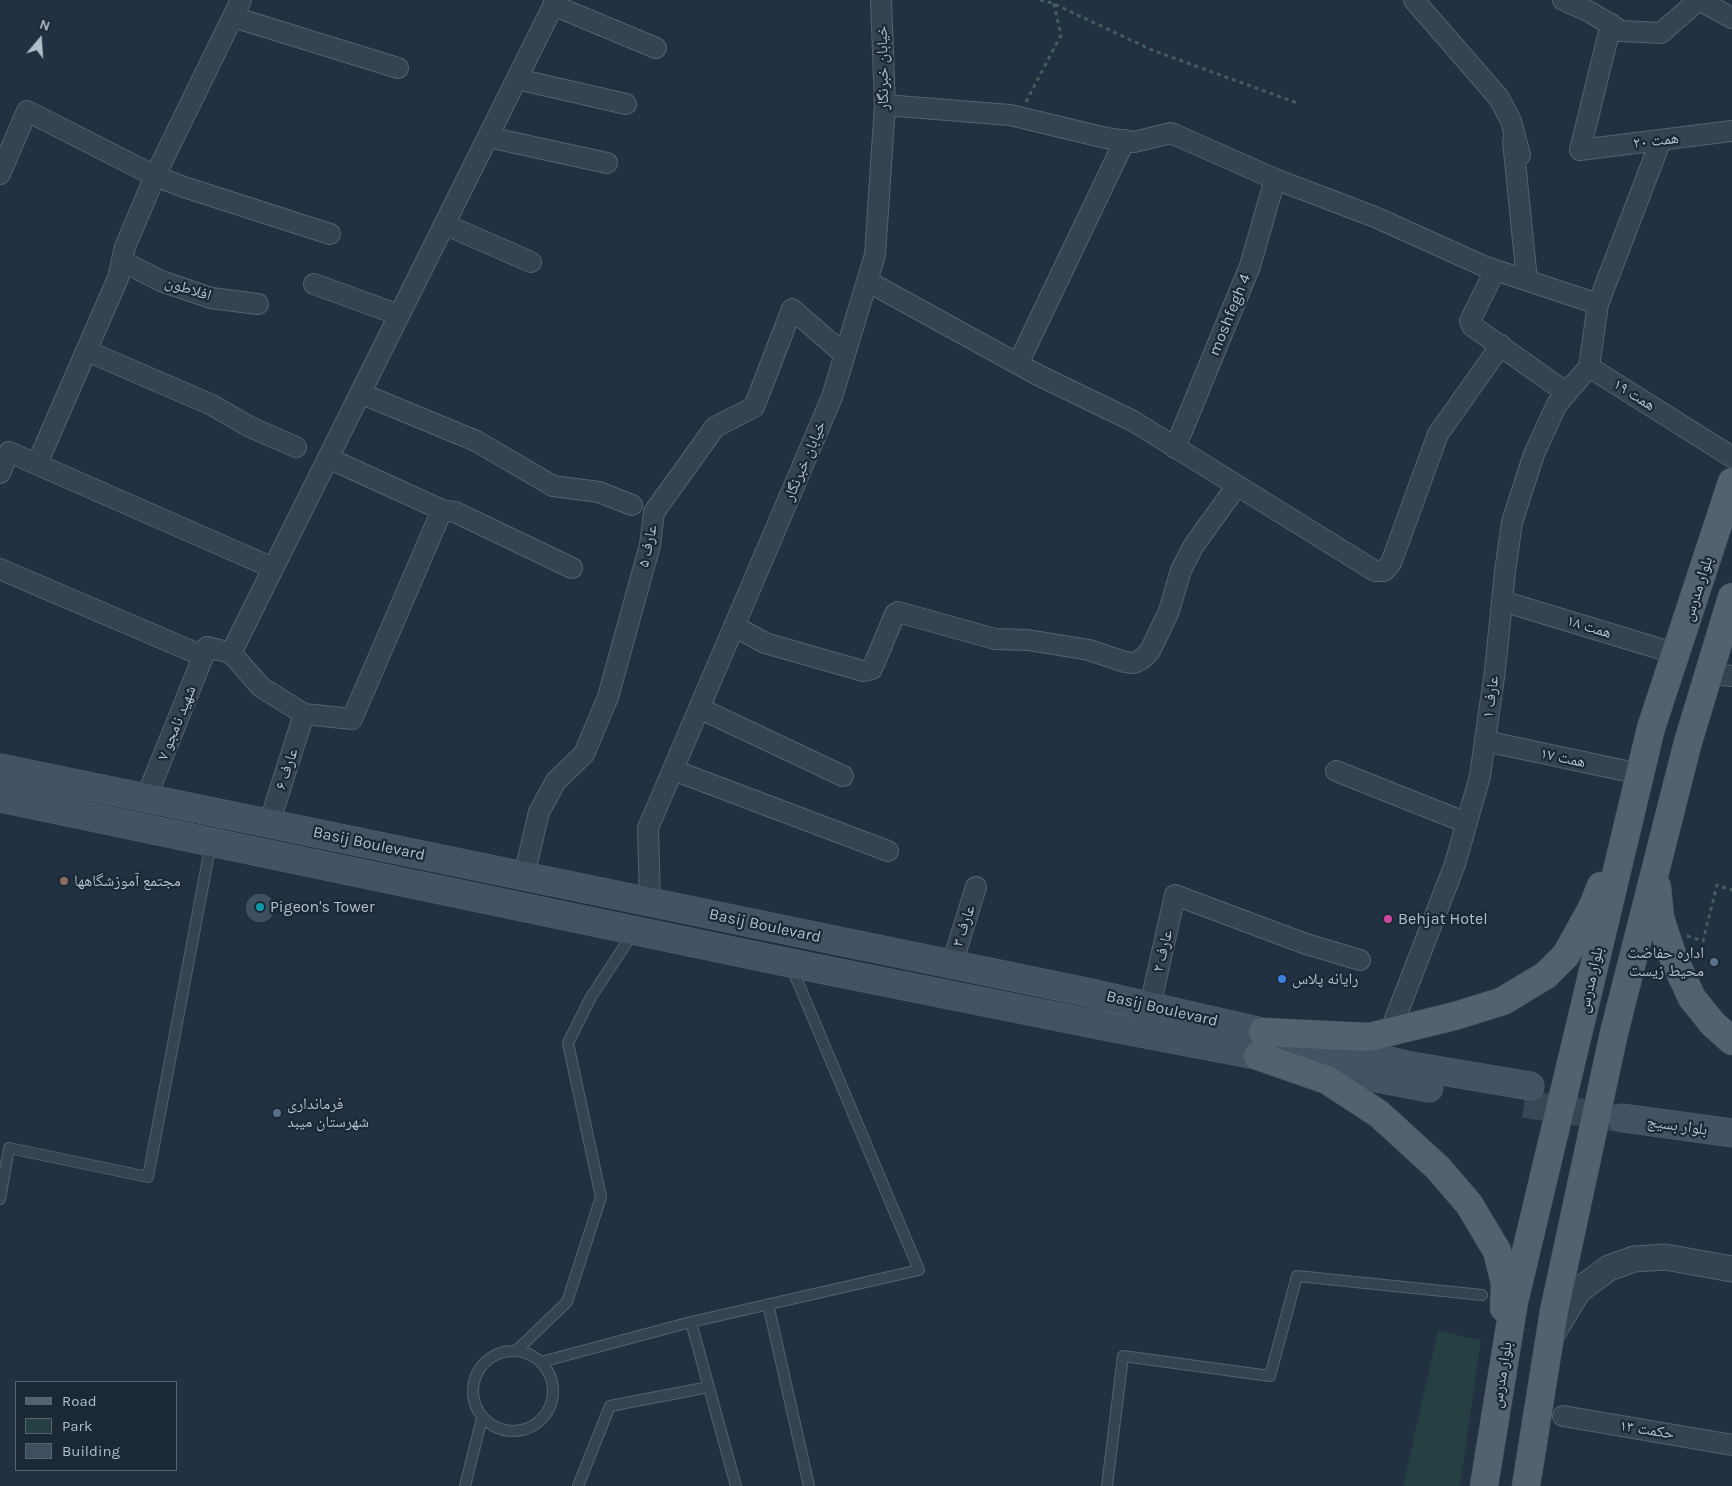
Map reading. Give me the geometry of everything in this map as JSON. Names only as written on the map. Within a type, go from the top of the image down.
[{"type":"main road","name":"بلوار مدرس","points":[[1484,1486],[1514,1302],[1651,728],[1677,654],[1732,482]]},
{"type":"main road","points":[[1526,1486],[1550,1336],[1614,1033],[1656,869],[1720,674],[1732,597]]},
{"type":"main road","name":"Basij Boulevard","points":[[0,768],[1150,1006],[1260,1044]]},
{"type":"main road","name":"Basij Boulevard","points":[[0,798],[790,963],[1020,1009],[1406,1065],[1527,1095]]},
{"type":"main road","points":[[1260,1044],[1369,1037],[1390,1032],[1503,1001],[1546,975],[1566,954],[1592,908],[1632,810]]},
{"type":"main road","points":[[1656,869],[1660,918],[1673,957],[1692,998],[1714,1024],[1732,1040]]},
{"type":"main road","points":[[1020,1009],[1026,980]]},
{"type":"main road","points":[[1260,1044],[1327,1080],[1379,1114],[1438,1168],[1469,1204],[1497,1251],[1505,1282],[1503,1372]]},
{"type":"main road","name":"بلوار بسیج","points":[[1732,1115],[1625,1110],[1732,1133]]},
{"type":"street","name":"خیابان خبرنگار","points":[[650,902],[648,828],[832,397],[875,255],[885,105],[881,0]]},
{"type":"street","points":[[1414,0],[1499,98],[1511,121],[1520,155]]},
{"type":"street","points":[[1563,0],[1622,31],[1661,33],[1692,6],[1694,0]]},
{"type":"street","points":[[1699,0],[1732,18]]},
{"type":"street","points":[[231,653],[554,2],[656,48]]},
{"type":"street","points":[[37,464],[118,278],[125,247],[155,176],[237,8],[398,68]]},
{"type":"street","name":"همت ۲۰","points":[[1610,24],[1580,150],[1732,131]]},
{"type":"street","points":[[517,79],[626,104]]},
{"type":"street","points":[[885,105],[1018,118],[1106,138],[1134,142],[1171,133],[1275,178],[1375,217],[1496,270],[1598,304]]},
{"type":"street","points":[[0,174],[27,111],[155,176],[247,209],[330,234]]},
{"type":"street","points":[[1511,121],[1527,280]]},
{"type":"street","points":[[488,137],[607,163]]},
{"type":"street","points":[[1018,364],[1125,140]]},
{"type":"street","points":[[1589,367],[1598,304],[1661,140]]},
{"type":"street","name":"moshfegh 4","points":[[1175,448],[1250,266],[1275,178]]},
{"type":"street","points":[[444,224],[531,262]]},
{"type":"street","name":"افلاطون","points":[[122,261],[161,281],[211,298],[258,304]]},
{"type":"street","points":[[1496,270],[1470,321],[1476,330],[1567,393]]},
{"type":"street","points":[[867,281],[1018,364],[1133,421],[1236,487],[1375,571],[1384,571],[1391,563],[1438,434],[1501,346]]},
{"type":"street","points":[[314,284],[399,315]]},
{"type":"street","name":"عارف ۵","points":[[524,876],[539,812],[556,781],[584,754],[608,697],[650,545],[654,512],[715,427],[754,406],[792,309],[844,355]]},
{"type":"street","points":[[87,350],[212,405],[250,427],[296,447]]},
{"type":"street","name":"عارف ۱","points":[[1390,1032],[1455,864],[1480,776],[1496,670],[1512,522],[1534,454],[1557,404],[1589,367]]},
{"type":"street","name":"همت ۱۹","points":[[1589,367],[1732,457]]},
{"type":"street","points":[[360,394],[476,441],[553,486],[599,492],[632,505]]},
{"type":"street","points":[[0,473],[9,452],[274,568]]},
{"type":"street","points":[[328,458],[442,510],[455,512],[572,568]]},
{"type":"street","points":[[734,626],[765,644],[863,672],[872,669],[895,614],[898,612],[994,639],[1028,640],[1090,650],[1124,662],[1142,660],[1150,651],[1169,610],[1180,570],[1194,545],[1236,487]]},
{"type":"street","points":[[0,569],[205,651],[231,653],[261,687],[304,714],[352,719],[442,510]]},
{"type":"street","name":"همت ۱۸","points":[[1502,601],[1677,654]]},
{"type":"street","name":"شهید نامجو ۷","points":[[146,798],[205,651]]},
{"type":"street","points":[[699,708],[844,776]]},
{"type":"street","name":"عارف ۶","points":[[269,824],[304,714]]},
{"type":"street","name":"همت ۱۷","points":[[1485,741],[1640,774]]},
{"type":"street","points":[[673,770],[888,851]]},
{"type":"street","points":[[1336,771],[1467,823]]},
{"type":"street","name":"عارف ۳","points":[[952,964],[976,887]]},
{"type":"street","name":"عارف ۲","points":[[1150,1006],[1176,895],[1306,944],[1360,960]]},
{"type":"street","points":[[1550,1336],[1578,1292],[1609,1268],[1634,1259],[1665,1257],[1732,1269]]},
{"type":"street","name":"حکمت ۱۳","points":[[1563,1416],[1732,1445]]},
{"type":"lane","points":[[0,1199],[8,1148],[148,1176],[211,843]]},
{"type":"lane","points":[[516,1351],[566,1302],[600,1198],[568,1043],[591,997],[635,930]]},
{"type":"lane","points":[[541,1362],[691,1322],[919,1270],[790,963]]},
{"type":"lane","points":[[1108,1486],[1123,1356],[1270,1376],[1298,1276],[1482,1295]]},
{"type":"lane","points":[[768,1304],[808,1486]]},
{"type":"lane","points":[[691,1322],[736,1486]]},
{"type":"lane","points":[[516,1351],[529,1354],[541,1362],[549,1373],[554,1386],[553,1400],[548,1413],[538,1424],[526,1430],[512,1432],[498,1429],[482,1418],[473,1402],[472,1389],[474,1377],[490,1357],[502,1352],[516,1351]]},
{"type":"lane","points":[[578,1486],[610,1406],[709,1387]]},
{"type":"lane","points":[[465,1486],[482,1418]]},
{"type":"path","points":[[1040,0],[1053,1],[1152,50],[1297,103]]},
{"type":"path","points":[[1018,118],[1061,35],[1053,1]]},
{"type":"path","points":[[1664,930],[1702,941],[1718,885],[1732,890]]},
{"type":"green space","points":[[1438,1331],[1481,1340],[1460,1486],[1403,1486]]},
{"type":"building","name":"Pigeon's Tower","points":[[260,893],[266,894],[274,902],[274,914],[266,922],[260,923],[254,922],[246,914],[245,908],[246,902],[254,894]]},
{"type":"tunnel","points":[[1524,1104],[1619,1118]]},
{"type":"place","name":"مجتمع آموزشگاهها","points":[[64,881]]},
{"type":"place","name":"Pigeon's Tower","points":[[260,907]]},
{"type":"place","name":"Behjat Hotel","points":[[1388,919]]},
{"type":"place","name":"اداره حفاضت محیط زیست","points":[[1714,962]]},
{"type":"place","name":"رایانه پلاس","points":[[1282,979]]},
{"type":"place","name":"فرمانداری شهرستان میبد","points":[[277,1113]]}]
